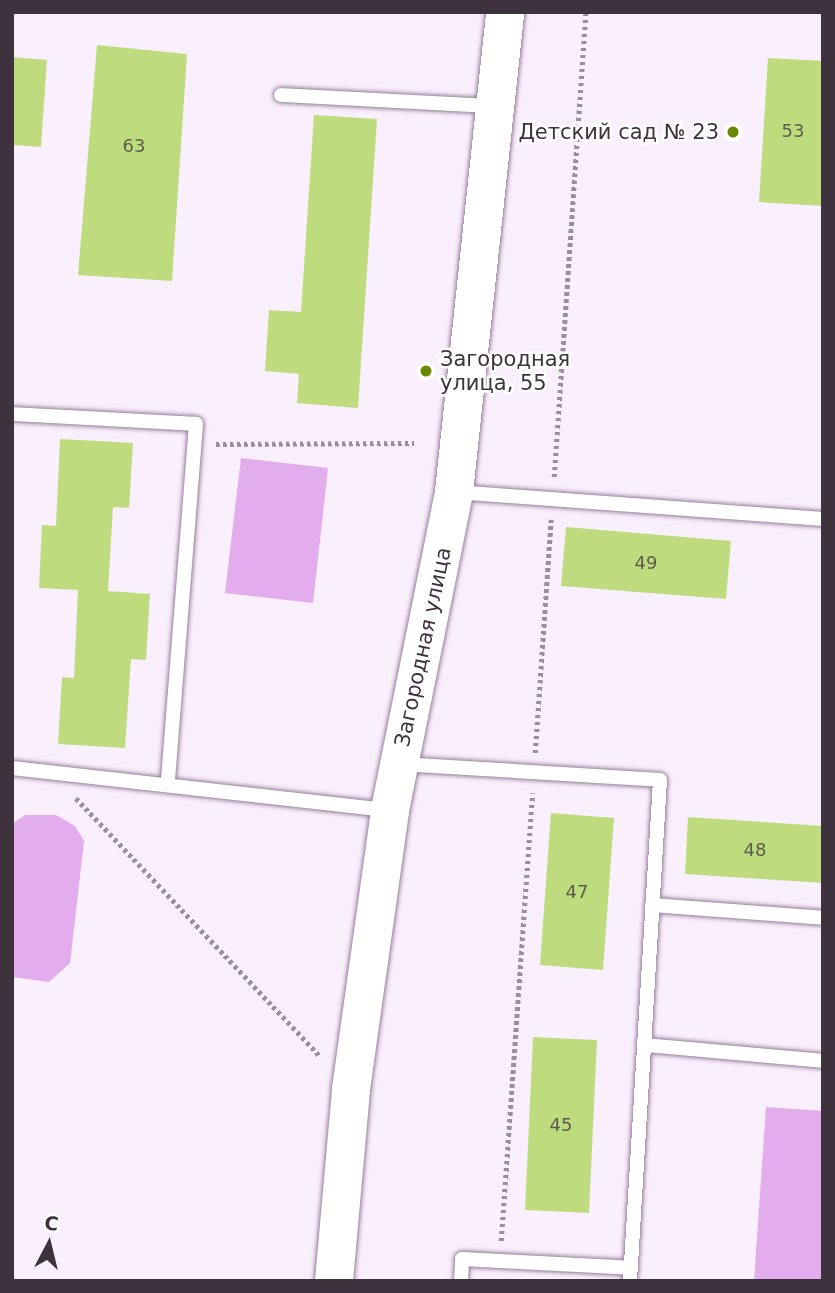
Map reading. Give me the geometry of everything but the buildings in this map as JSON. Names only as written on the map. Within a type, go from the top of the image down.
[{"type":"main road","name":"Загородная улица","points":[[334,1281],[351,1089],[390,810],[454,492],[498,106],[505,12]]},
{"type":"lane","points":[[281,95],[498,106]]},
{"type":"lane","points":[[12,414],[196,424],[168,781]]},
{"type":"lane","points":[[454,492],[823,519]]},
{"type":"lane","points":[[398,764],[660,780],[630,1274],[462,1259],[461,1281]]},
{"type":"lane","points":[[12,768],[168,781],[390,810]]},
{"type":"lane","points":[[652,905],[823,918]]},
{"type":"lane","points":[[645,1045],[823,1061]]},
{"type":"path","points":[[500,1261],[586,12]]},
{"type":"path","points":[[194,444],[414,443]]},
{"type":"path","points":[[53,771],[351,1089]]},
{"type":"shaded area","points":[[241,458],[328,468],[313,603],[225,593]]},
{"type":"shaded area","points":[[25,815],[56,815],[75,826],[84,841],[70,963],[49,982],[12,977],[12,824]]},
{"type":"shaded area","points":[[766,1107],[823,1111],[823,1281],[754,1281]]},
{"type":"place","name":"Детский сад № 23","points":[[733,132]]},
{"type":"place","name":"Загородная улица, 55","points":[[426,371]]}]
